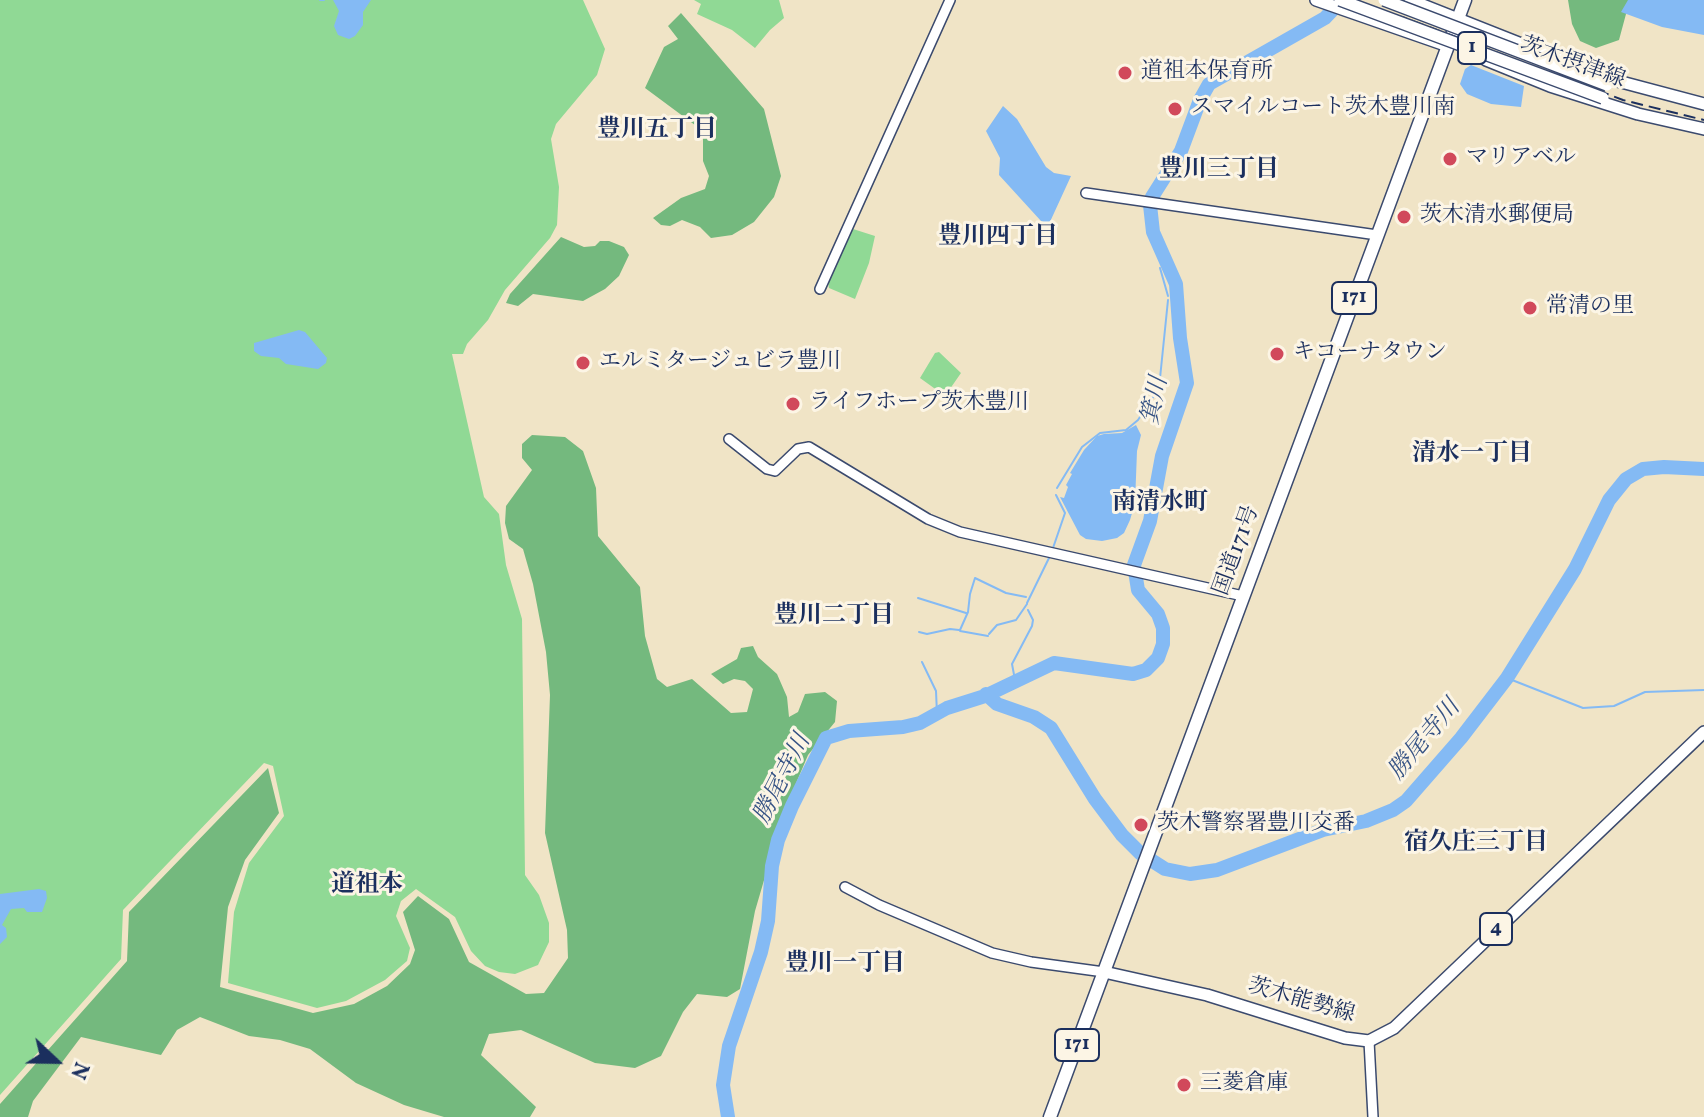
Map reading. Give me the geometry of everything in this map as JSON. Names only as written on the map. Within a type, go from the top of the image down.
[{"type":"highway","name":"国道171号","points":[[1050,1117],[1465,0]]},
{"type":"main road","name":"茨木摂津線","points":[[1384,0],[1607,85],[1658,101],[1704,110]]},
{"type":"main road","name":"1","points":[[1410,0],[1558,59],[1579,62],[1704,101]]},
{"type":"main road","name":"1","points":[[1320,1],[1343,5],[1448,45],[1599,108],[1704,132]]},
{"type":"main road","name":"茨木摂津線","points":[[1343,5],[1603,98],[1704,122]]},
{"type":"main road","name":"茨木能勢線","points":[[1104,972],[1207,995],[1345,1038],[1369,1041],[1394,1028],[1704,732]]},
{"type":"street","points":[[820,289],[950,0]]},
{"type":"street","points":[[1086,193],[1377,235]]},
{"type":"street","points":[[729,439],[767,469],[775,471],[798,449],[809,447],[928,519],[960,532],[1243,596]]},
{"type":"street","points":[[845,887],[879,905],[992,953],[1104,972]]},
{"type":"street","points":[[1369,1041],[1373,1117]]},
{"type":"green space","points":[[0,0],[583,0],[605,49],[597,75],[556,124],[551,139],[559,187],[557,225],[550,238],[505,290],[463,354],[452,354],[484,497],[499,514],[506,565],[522,619],[525,875],[539,895],[549,923],[549,942],[538,965],[515,974],[485,966],[471,951],[455,917],[416,889],[401,901],[396,916],[410,948],[407,961],[385,980],[346,1001],[317,1008],[228,983],[234,912],[249,863],[284,816],[273,766],[264,763],[123,910],[121,959],[0,1095]]},
{"type":"green space","points":[[694,0],[779,0],[784,18],[755,48],[732,30],[697,14],[701,4]]},
{"type":"green space","points":[[1568,0],[1634,0],[1626,14],[1619,40],[1596,48],[1580,41],[1572,24]]},
{"type":"green space","points":[[681,13],[764,109],[781,176],[774,197],[754,222],[732,235],[711,238],[700,227],[682,220],[670,226],[661,225],[653,218],[681,198],[705,189],[709,176],[703,161],[703,131],[645,88],[664,47],[678,39],[668,26]]},
{"type":"green space","points":[[853,229],[875,236],[869,263],[855,299],[829,288],[828,283]]},
{"type":"green space","points":[[561,237],[584,247],[609,241],[624,247],[629,255],[619,276],[605,289],[583,301],[533,294],[518,306],[506,303],[510,294]]},
{"type":"green space","points":[[939,352],[961,373],[945,396],[920,378],[935,353]]},
{"type":"green space","points":[[532,435],[565,437],[583,451],[596,488],[598,536],[640,587],[645,636],[657,679],[667,687],[692,679],[731,713],[747,712],[753,689],[745,681],[734,679],[723,684],[711,674],[737,659],[741,648],[753,646],[758,657],[777,674],[787,697],[789,717],[798,712],[805,694],[825,692],[837,701],[835,722],[808,755],[784,812],[755,911],[740,989],[727,997],[697,994],[683,1012],[661,1056],[635,1068],[595,1063],[521,1030],[489,1034],[481,1055],[536,1107],[530,1117],[444,1117],[404,1105],[356,1083],[310,1049],[280,1040],[249,1036],[200,1017],[177,1030],[161,1055],[81,1037],[33,1101],[28,1117],[0,1117],[0,1104],[127,961],[129,912],[268,768],[279,813],[245,860],[228,907],[220,987],[313,1013],[354,1004],[387,986],[410,964],[415,950],[403,912],[418,896],[449,919],[469,962],[526,994],[544,993],[568,958],[567,930],[545,833],[550,695],[546,652],[533,584],[523,549],[509,539],[505,523],[506,506],[532,470],[522,458],[522,444]]},
{"type":"water","points":[[333,0],[371,0],[363,12],[363,25],[355,36],[349,39],[338,35],[334,26],[339,11]]},
{"type":"water","points":[[1628,0],[1704,0],[1704,35],[1662,27],[1621,12]]},
{"type":"water","points":[[1471,65],[1524,86],[1521,107],[1491,104],[1467,94],[1460,84],[1465,69]]},
{"type":"water","points":[[1003,106],[1017,119],[1046,167],[1054,173],[1071,176],[1049,224],[1041,221],[999,175],[1000,158],[986,131]]},
{"type":"water","points":[[299,330],[305,332],[327,358],[318,369],[286,364],[279,358],[261,356],[254,351],[254,343]]},
{"type":"water","points":[[1136,425],[1141,435],[1137,451],[1135,503],[1130,520],[1124,533],[1117,538],[1102,541],[1086,539],[1080,535],[1060,497],[1064,498],[1070,473],[1097,436],[1122,433]]},
{"type":"water","points":[[39,889],[46,891],[47,898],[42,912],[11,909],[2,925],[6,928],[7,937],[0,944],[0,894]]},
{"type":"waterway","name":"箕川","points":[[728,1117],[723,1085],[729,1046],[761,952],[778,840],[826,738],[849,731],[920,723],[947,708],[985,696],[1054,663],[1133,674],[1146,670],[1158,658],[1163,644],[1163,628],[1158,614],[1138,590],[1134,565],[1150,521],[1162,456],[1187,383],[1176,284],[1153,232],[1152,197],[1181,151],[1209,84],[1325,18],[1342,0]]},
{"type":"waterway","name":"箕川","points":[[1161,261],[1165,259]]},
{"type":"waterway","points":[[1160,268],[1168,296]]},
{"type":"waterway","points":[[1057,488],[1082,447],[1100,433],[1126,430],[1138,420],[1159,388],[1168,300]]},
{"type":"waterway","name":"勝尾寺川","points":[[986,694],[997,704],[1034,717],[1051,728],[1095,799],[1140,853],[1165,869],[1190,874],[1217,870],[1323,830],[1366,821],[1406,801],[1461,738],[1507,678],[1575,569],[1609,500],[1626,479],[1643,469],[1704,469]]},
{"type":"waterway","points":[[1053,548],[1065,513],[1056,495]]},
{"type":"waterway","points":[[1027,603],[1049,558]]},
{"type":"waterway","points":[[960,630],[968,612],[975,578],[1006,593],[1026,597]]},
{"type":"waterway","points":[[918,598],[966,613]]},
{"type":"waterway","points":[[989,634],[997,625],[1016,620],[1027,604]]},
{"type":"waterway","points":[[1015,680],[1012,664],[1032,626],[1033,620],[1028,610]]},
{"type":"waterway","points":[[919,632],[959,630]]},
{"type":"waterway","points":[[960,631],[988,636]]},
{"type":"waterway","points":[[922,662],[936,691],[937,714]]},
{"type":"waterway","points":[[1507,678],[1583,708],[1614,706],[1645,692],[1704,690]]},
{"type":"railway","points":[[1343,0],[1405,18],[1623,100],[1704,120]]},
{"type":"place","name":"道祖本保育所","points":[[1125,73]]},
{"type":"place","name":"スマイルコート茨木豊川南","points":[[1175,109]]},
{"type":"place","name":"マリアベル","points":[[1450,159]]},
{"type":"place","name":"茨木清水郵便局","points":[[1404,217]]},
{"type":"place","name":"常清の里","points":[[1530,308]]},
{"type":"place","name":"キコーナタウン","points":[[1277,354]]},
{"type":"place","name":"エルミタージュビラ豊川","points":[[583,363]]},
{"type":"place","name":"ライフホープ茨木豊川","points":[[793,404]]},
{"type":"place","name":"茨木警察署豊川交番","points":[[1141,825]]},
{"type":"place","name":"三菱倉庫","points":[[1184,1085]]},
{"type":"district","name":"豊川五丁目","points":[[657,132]]},
{"type":"district","name":"豊川三丁目","points":[[1219,172]]},
{"type":"district","name":"豊川四丁目","points":[[998,239]]},
{"type":"district","name":"清水一丁目","points":[[1472,456]]},
{"type":"district","name":"南清水町","points":[[1160,505]]},
{"type":"district","name":"豊川二丁目","points":[[834,618]]},
{"type":"district","name":"宿久庄三丁目","points":[[1476,845]]},
{"type":"district","name":"道祖本","points":[[367,887]]},
{"type":"district","name":"豊川一丁目","points":[[845,966]]}]
